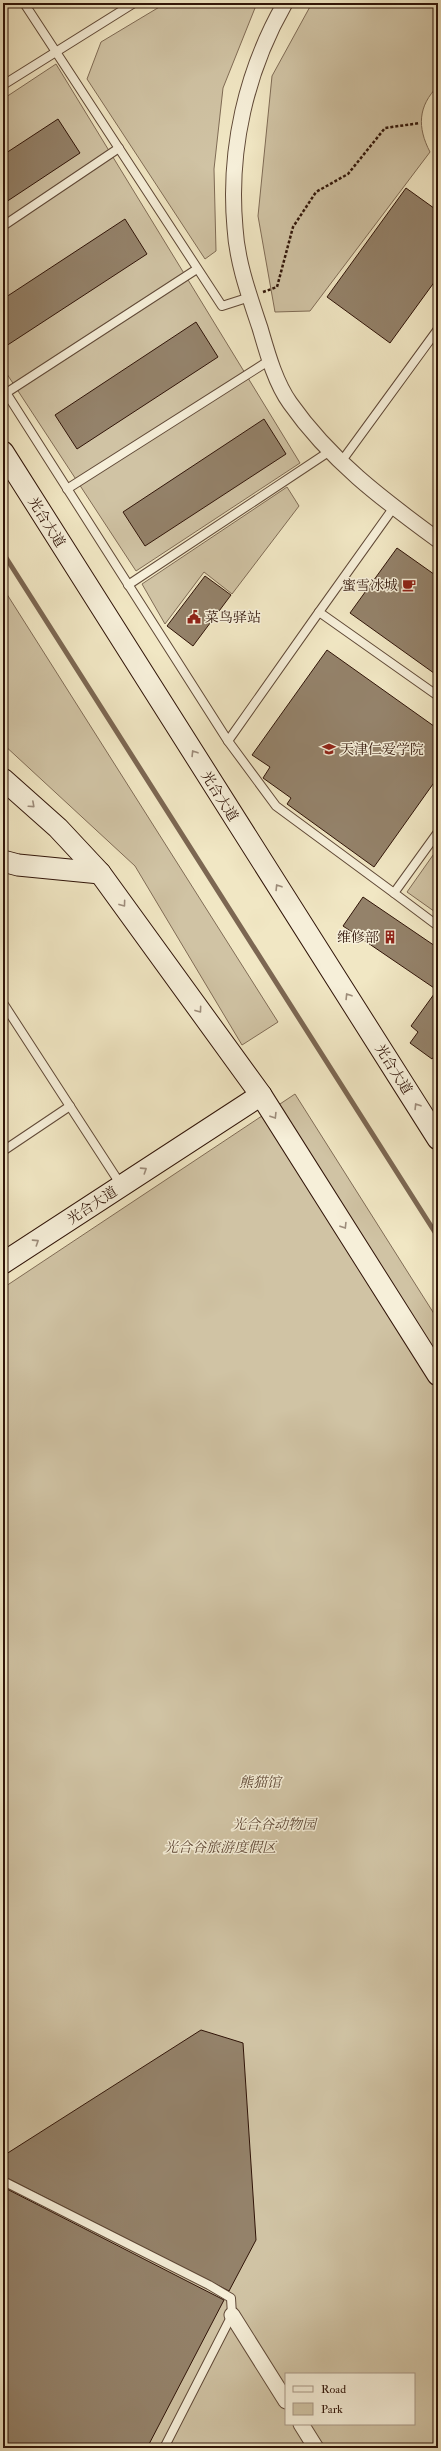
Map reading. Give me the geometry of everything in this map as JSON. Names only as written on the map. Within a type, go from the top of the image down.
[{"type":"street","points":[[285,3],[253,71],[241,115],[233,176],[234,229],[250,297],[270,360],[288,401],[318,440],[369,489],[438,540]]},
{"type":"street","name":"光合大道","points":[[3,452],[438,1139]]},
{"type":"street","points":[[3,779],[58,828],[100,873],[261,1094],[438,1375]]},
{"type":"street","points":[[3,861],[18,865],[100,873]]},
{"type":"street","name":"光合大道","points":[[3,1263],[261,1094]]},
{"type":"street","points":[[232,2316],[285,2399]]},
{"type":"street","points":[[302,2425],[316,2448]]},
{"type":"lane","points":[[24,3],[222,306],[250,297]]},
{"type":"lane","points":[[3,85],[134,3]]},
{"type":"lane","points":[[3,226],[119,148]]},
{"type":"lane","points":[[197,269],[4,390],[228,741],[276,806],[438,926]]},
{"type":"lane","points":[[341,462],[438,329]]},
{"type":"lane","points":[[67,489],[270,360]]},
{"type":"lane","points":[[128,585],[330,451]]},
{"type":"lane","points":[[228,741],[394,507]]},
{"type":"lane","points":[[319,612],[438,696]]},
{"type":"lane","points":[[394,893],[438,832]]},
{"type":"lane","points":[[3,1003],[121,1185]]},
{"type":"lane","points":[[3,1151],[70,1106]]},
{"type":"lane","points":[[3,2181],[209,2285],[231,2298],[232,2316],[164,2448]]},
{"type":"path","points":[[250,297],[277,287],[293,227],[316,192],[348,174],[385,128],[420,123]]},
{"type":"green space","points":[[166,3],[257,3],[223,88],[214,169],[216,251],[205,259],[87,79],[101,42]]},
{"type":"green space","points":[[312,3],[438,3],[438,86],[426,101],[422,117],[423,134],[430,152],[310,311],[275,312],[258,216],[272,76]]},
{"type":"green space","points":[[56,64],[300,463],[136,571],[3,368],[3,99]]},
{"type":"green space","points":[[287,487],[299,506],[232,594],[204,572],[165,624],[142,584]]},
{"type":"green space","points":[[3,588],[278,1022],[242,1045],[135,866],[3,744]]},
{"type":"green space","points":[[438,848],[438,914],[407,892]]},
{"type":"green space","name":"光合谷旅游度假区","points":[[295,1094],[438,1320],[438,2448],[3,2448],[3,1288]]},
{"type":"building","points":[[58,119],[80,153],[3,204],[3,155]]},
{"type":"building","points":[[406,188],[438,211],[438,277],[390,343],[327,297]]},
{"type":"building","points":[[125,219],[147,254],[3,348],[3,299]]},
{"type":"building","points":[[196,322],[218,357],[77,449],[55,415]]},
{"type":"building","points":[[264,419],[286,454],[145,546],[123,512]]},
{"type":"building","points":[[397,548],[438,577],[438,676],[350,613]]},
{"type":"building","name":"菜鸟驿站","points":[[205,576],[231,595],[193,646],[167,626]]},
{"type":"building","points":[[327,650],[438,729],[438,777],[374,867],[287,804],[291,798],[263,778],[270,767],[252,755]]},
{"type":"building","name":"维修部","points":[[363,897],[438,948],[438,1051],[432,1059],[410,1043],[418,1032],[411,1026],[437,990],[343,926]]},
{"type":"building","points":[[201,2030],[243,2043],[256,2240],[229,2291],[3,2176],[3,2156]]},
{"type":"building","points":[[3,2187],[224,2300],[147,2448],[3,2448]]},
{"type":"waterway","points":[[3,553],[438,1237]]},
{"type":"place","name":"蜜雪冰城","points":[[409,585]]},
{"type":"place","name":"菜鸟驿站","points":[[194,617]]},
{"type":"place","name":"天津仁爱学院","points":[[329,749]]},
{"type":"place","name":"维修部","points":[[390,937]]},
{"type":"park label","name":"熊猫馆","points":[[260,1782]]},
{"type":"park label","name":"光合谷动物园","points":[[274,1824]]}]
